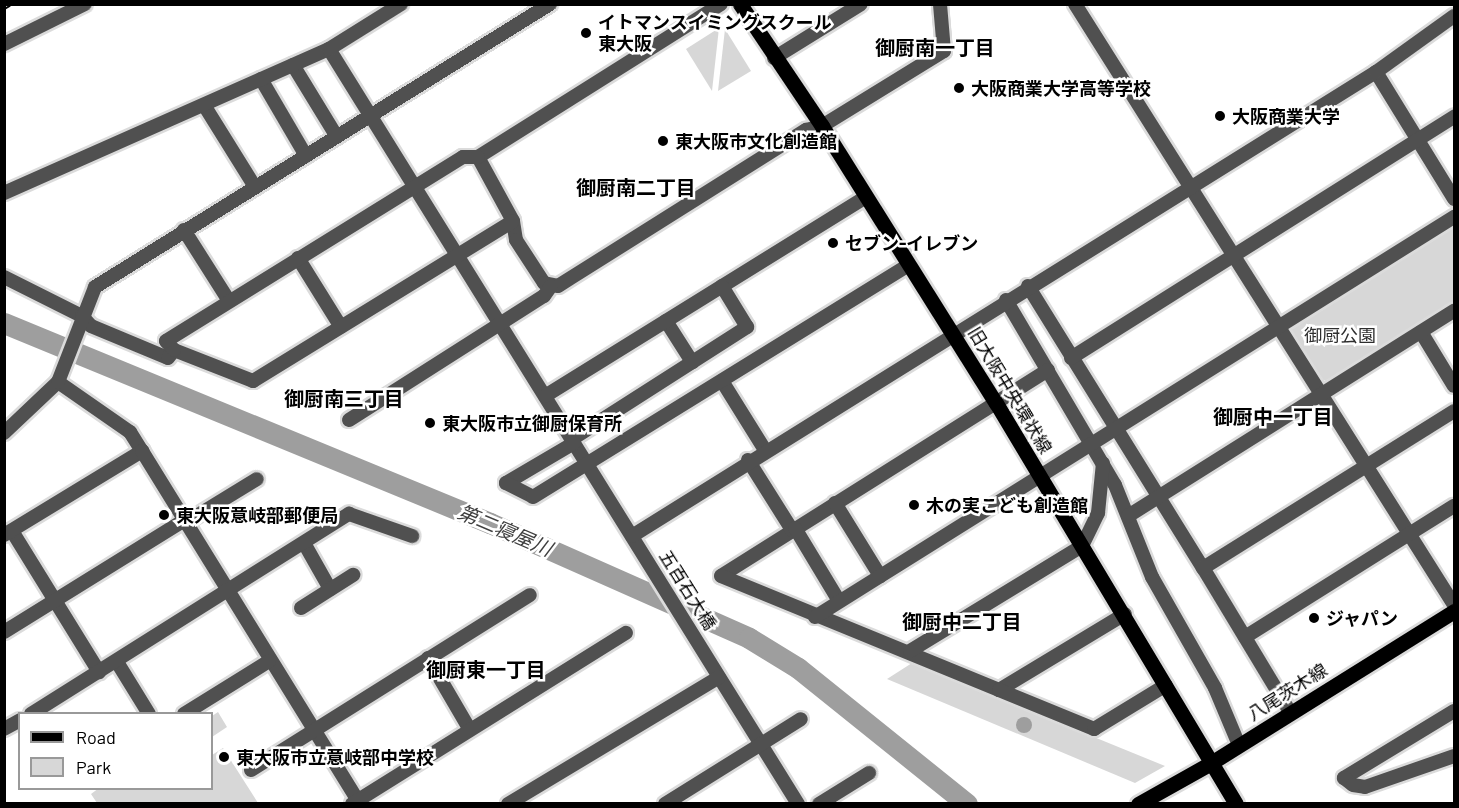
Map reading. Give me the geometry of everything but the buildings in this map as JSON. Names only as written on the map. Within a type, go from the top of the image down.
[{"type":"main road","name":"旧大阪中央環状線","points":[[740,4],[774,58],[822,126],[996,403],[1125,614],[1236,804]]},
{"type":"main road","name":"八尾茨木線","points":[[1138,804],[1211,763],[1455,611]]},
{"type":"street","points":[[4,44],[85,4]]},
{"type":"street","points":[[4,193],[328,49],[401,4]]},
{"type":"street","points":[[4,433],[58,382],[95,286],[550,4]]},
{"type":"street","points":[[513,221],[254,381],[174,350],[166,341],[463,157],[478,157],[721,4]]},
{"type":"street","points":[[774,58],[861,4]]},
{"type":"street","points":[[349,420],[544,296],[551,286],[806,130],[822,126],[944,51],[940,4]]},
{"type":"street","points":[[1075,4],[1455,605]]},
{"type":"street","points":[[632,536],[748,460],[1376,72],[1455,16]]},
{"type":"street","name":"五百石大橋","points":[[328,49],[704,648],[719,677],[798,804]]},
{"type":"street","points":[[293,65],[337,137]]},
{"type":"street","points":[[1376,72],[1455,199]]},
{"type":"street","points":[[261,79],[306,156]]},
{"type":"street","points":[[204,105],[255,187]]},
{"type":"street","points":[[1071,358],[1419,142],[1455,117]]},
{"type":"street","points":[[478,157],[513,221],[516,240],[544,283],[551,286]]},
{"type":"street","points":[[545,396],[866,197]]},
{"type":"street","points":[[815,617],[1455,217]]},
{"type":"street","points":[[184,230],[229,301]]},
{"type":"street","points":[[298,258],[341,327]]},
{"type":"street","points":[[722,286],[747,327],[506,483],[533,497],[908,265]]},
{"type":"street","points":[[4,277],[81,322],[168,358],[174,350]]},
{"type":"street","points":[[1028,286],[1290,712]]},
{"type":"street","points":[[1006,300],[1103,462],[1128,516],[1152,577],[1215,688],[1239,745]]},
{"type":"street","points":[[1128,516],[1455,311]]},
{"type":"street","points":[[666,321],[692,362]]},
{"type":"street","points":[[1421,332],[1449,365],[1455,386]]},
{"type":"street","points":[[1048,370],[721,576],[815,617],[910,651],[1094,729],[1166,685]]},
{"type":"street","points":[[722,381],[765,450]]},
{"type":"street","points":[[58,382],[130,432],[269,661],[314,729],[356,802],[626,633]]},
{"type":"street","points":[[1203,568],[1455,411]]},
{"type":"street","points":[[99,672],[55,600],[8,533],[142,451]]},
{"type":"street","points":[[748,460],[839,601]]},
{"type":"street","points":[[910,651],[1082,546],[1098,513],[1103,462]]},
{"type":"street","points":[[4,632],[257,479]]},
{"type":"street","points":[[835,503],[880,576]]},
{"type":"street","points":[[1245,637],[1455,506]]},
{"type":"street","points":[[34,712],[349,514],[412,536]]},
{"type":"street","points":[[304,543],[330,589]]},
{"type":"street","points":[[301,608],[353,575]]},
{"type":"street","points":[[250,770],[530,595]]},
{"type":"street","points":[[999,690],[1125,614]]},
{"type":"street","points":[[428,658],[470,730]]},
{"type":"street","points":[[187,712],[269,661]]},
{"type":"street","points":[[117,662],[148,712]]},
{"type":"street","points":[[507,804],[719,677]]},
{"type":"street","points":[[1455,711],[1344,778],[1353,785],[1365,787],[1455,756]]},
{"type":"street","points":[[665,804],[801,719]]},
{"type":"street","points":[[4,729],[18,721]]},
{"type":"street","points":[[819,804],[869,773]]},
{"type":"green space","points":[[719,28],[712,91],[686,49]]},
{"type":"green space","points":[[725,29],[751,71],[718,91]]},
{"type":"green space","name":"御厨公園","points":[[1454,223],[1454,305],[1330,382],[1323,380],[1290,330],[1292,324]]},
{"type":"green space","points":[[912,663],[1165,766],[1135,783],[887,679]]},
{"type":"green space","points":[[218,712],[227,727],[213,736],[213,715]]},
{"type":"green space","points":[[223,748],[258,803],[97,803],[91,794],[96,790],[213,790],[213,754]]},
{"type":"shaded area","points":[[1024,717],[1030,719],[1032,725],[1030,731],[1024,733],[1018,731],[1016,725],[1018,719]]},
{"type":"waterway","name":"第二寝屋川","points":[[4,323],[490,523],[749,638],[798,668],[967,804]]},
{"type":"railway","points":[[4,7],[9,4]]},
{"type":"place","name":"イトマンスイミングスクール 東大阪","points":[[586,33]]},
{"type":"place","name":"大阪商業大学高等学校","points":[[959,88]]},
{"type":"place","name":"大阪商業大学","points":[[1220,116]]},
{"type":"place","name":"東大阪市文化創造館","points":[[663,141]]},
{"type":"place","name":"セブン-イレブン","points":[[833,243]]},
{"type":"place","name":"東大阪市立御厨保育所","points":[[430,423]]},
{"type":"place","name":"木の実こども創造館","points":[[914,505]]},
{"type":"place","name":"東大阪意岐部郵便局","points":[[164,515]]},
{"type":"place","name":"ジャパン","points":[[1314,618]]},
{"type":"place","name":"東大阪市立意岐部中学校","points":[[224,757]]},
{"type":"district","name":"御厨南一丁目","points":[[935,47]]},
{"type":"district","name":"御厨南二丁目","points":[[636,187]]},
{"type":"district","name":"御厨南三丁目","points":[[344,398]]},
{"type":"district","name":"御厨中一丁目","points":[[1273,416]]},
{"type":"district","name":"御厨中二丁目","points":[[962,621]]},
{"type":"district","name":"御厨東一丁目","points":[[486,669]]}]
